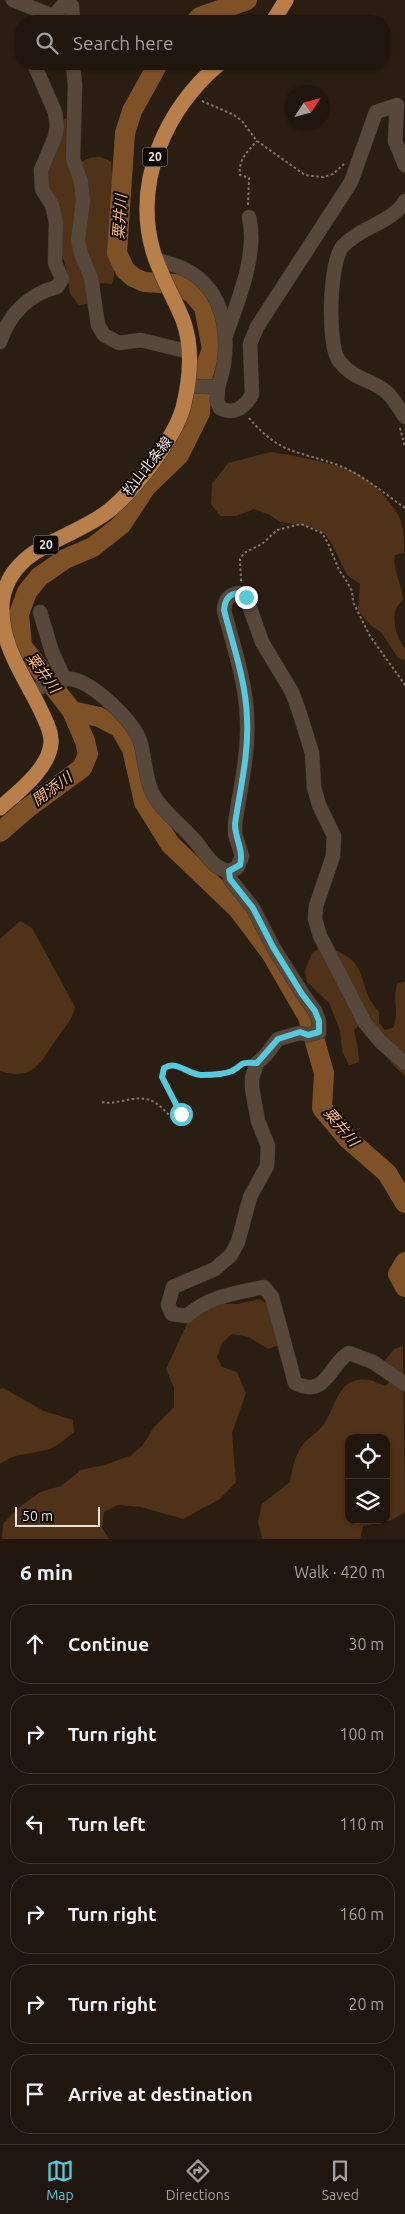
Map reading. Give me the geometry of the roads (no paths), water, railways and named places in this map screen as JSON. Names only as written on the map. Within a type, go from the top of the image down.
[{"type":"main road","points":[[277,15],[286,0]]},
{"type":"main road","name":"松山北条線","points":[[0,808],[31,779],[45,760],[51,743],[48,725],[36,689],[5,644],[2,602],[7,583],[18,564],[35,550],[78,531],[112,508],[168,442],[177,425],[192,386],[190,352],[184,323],[158,265],[148,224],[150,180],[159,145],[178,108],[213,70]]},
{"type":"street","points":[[13,0],[43,15]]},
{"type":"street","points":[[54,15],[65,2],[72,6],[73,15]]},
{"type":"street","points":[[0,342],[12,318],[25,303],[37,293],[58,287],[62,279],[55,263],[56,222],[52,204],[42,190],[41,170],[55,137],[57,126],[55,112],[37,70]]},
{"type":"street","points":[[73,70],[74,159],[81,182],[83,201],[78,240],[81,254],[91,278],[98,325],[104,335],[120,343],[141,340],[190,352]]},
{"type":"street","points":[[249,217],[252,238],[244,284],[226,336],[224,369],[216,387],[217,401],[220,408],[226,411],[241,408],[252,394],[250,344],[256,327],[351,182],[376,112],[401,104],[395,141],[405,165]]},
{"type":"street","points":[[405,201],[394,213],[341,248],[333,279],[332,297],[333,351],[339,361],[359,379],[384,390],[405,417]]},
{"type":"street","points":[[158,265],[193,274],[204,284],[211,293],[219,310],[226,336]]},
{"type":"street","points":[[192,386],[216,387]]},
{"type":"street","points":[[229,871],[240,865],[242,856],[235,834],[235,824],[246,762],[247,718],[244,694],[224,610],[225,600],[239,593],[249,600],[262,642],[292,692],[312,753],[314,787],[319,805],[334,836],[333,856],[316,906],[315,919],[320,936],[365,1023],[381,1042],[405,1063]]},
{"type":"street","points":[[40,612],[61,680]]},
{"type":"street","points":[[36,689],[61,680],[77,681],[94,691],[130,722],[140,741],[151,790],[170,816],[215,865],[229,871]]},
{"type":"street","points":[[229,871],[230,879],[253,908],[273,947],[302,994],[315,1011],[319,1021],[319,1032],[312,1034],[300,1032],[278,1039],[257,1063],[252,1078],[252,1088],[258,1121],[268,1146],[267,1166],[250,1197],[238,1242],[231,1255],[215,1268],[173,1287],[168,1305],[172,1314],[187,1316],[203,1303],[220,1296],[264,1287],[272,1297],[295,1383],[310,1387],[322,1384],[327,1380],[343,1356],[349,1353],[373,1362],[405,1384]]},
{"type":"waterway","name":"粟井川","points":[[206,15],[247,0]]},
{"type":"waterway","name":"粟井川","points":[[155,70],[132,111],[125,133],[117,253],[125,270],[133,277],[144,282],[178,284],[193,294],[204,307],[212,349],[203,374],[200,413],[179,455],[146,487],[121,525],[93,547],[65,559],[39,577],[27,592],[19,614],[22,646],[72,711],[99,717],[120,728],[132,749],[144,802],[170,844],[238,909],[271,953],[308,1017],[324,1073],[322,1108],[348,1139],[387,1173],[405,1203]]},
{"type":"waterway","name":"開添川","points":[[0,832],[29,807],[82,768],[88,754],[85,741],[72,711]]},
{"type":"waterway","name":"粟井川","points":[[405,1262],[398,1274],[405,1287]]}]
